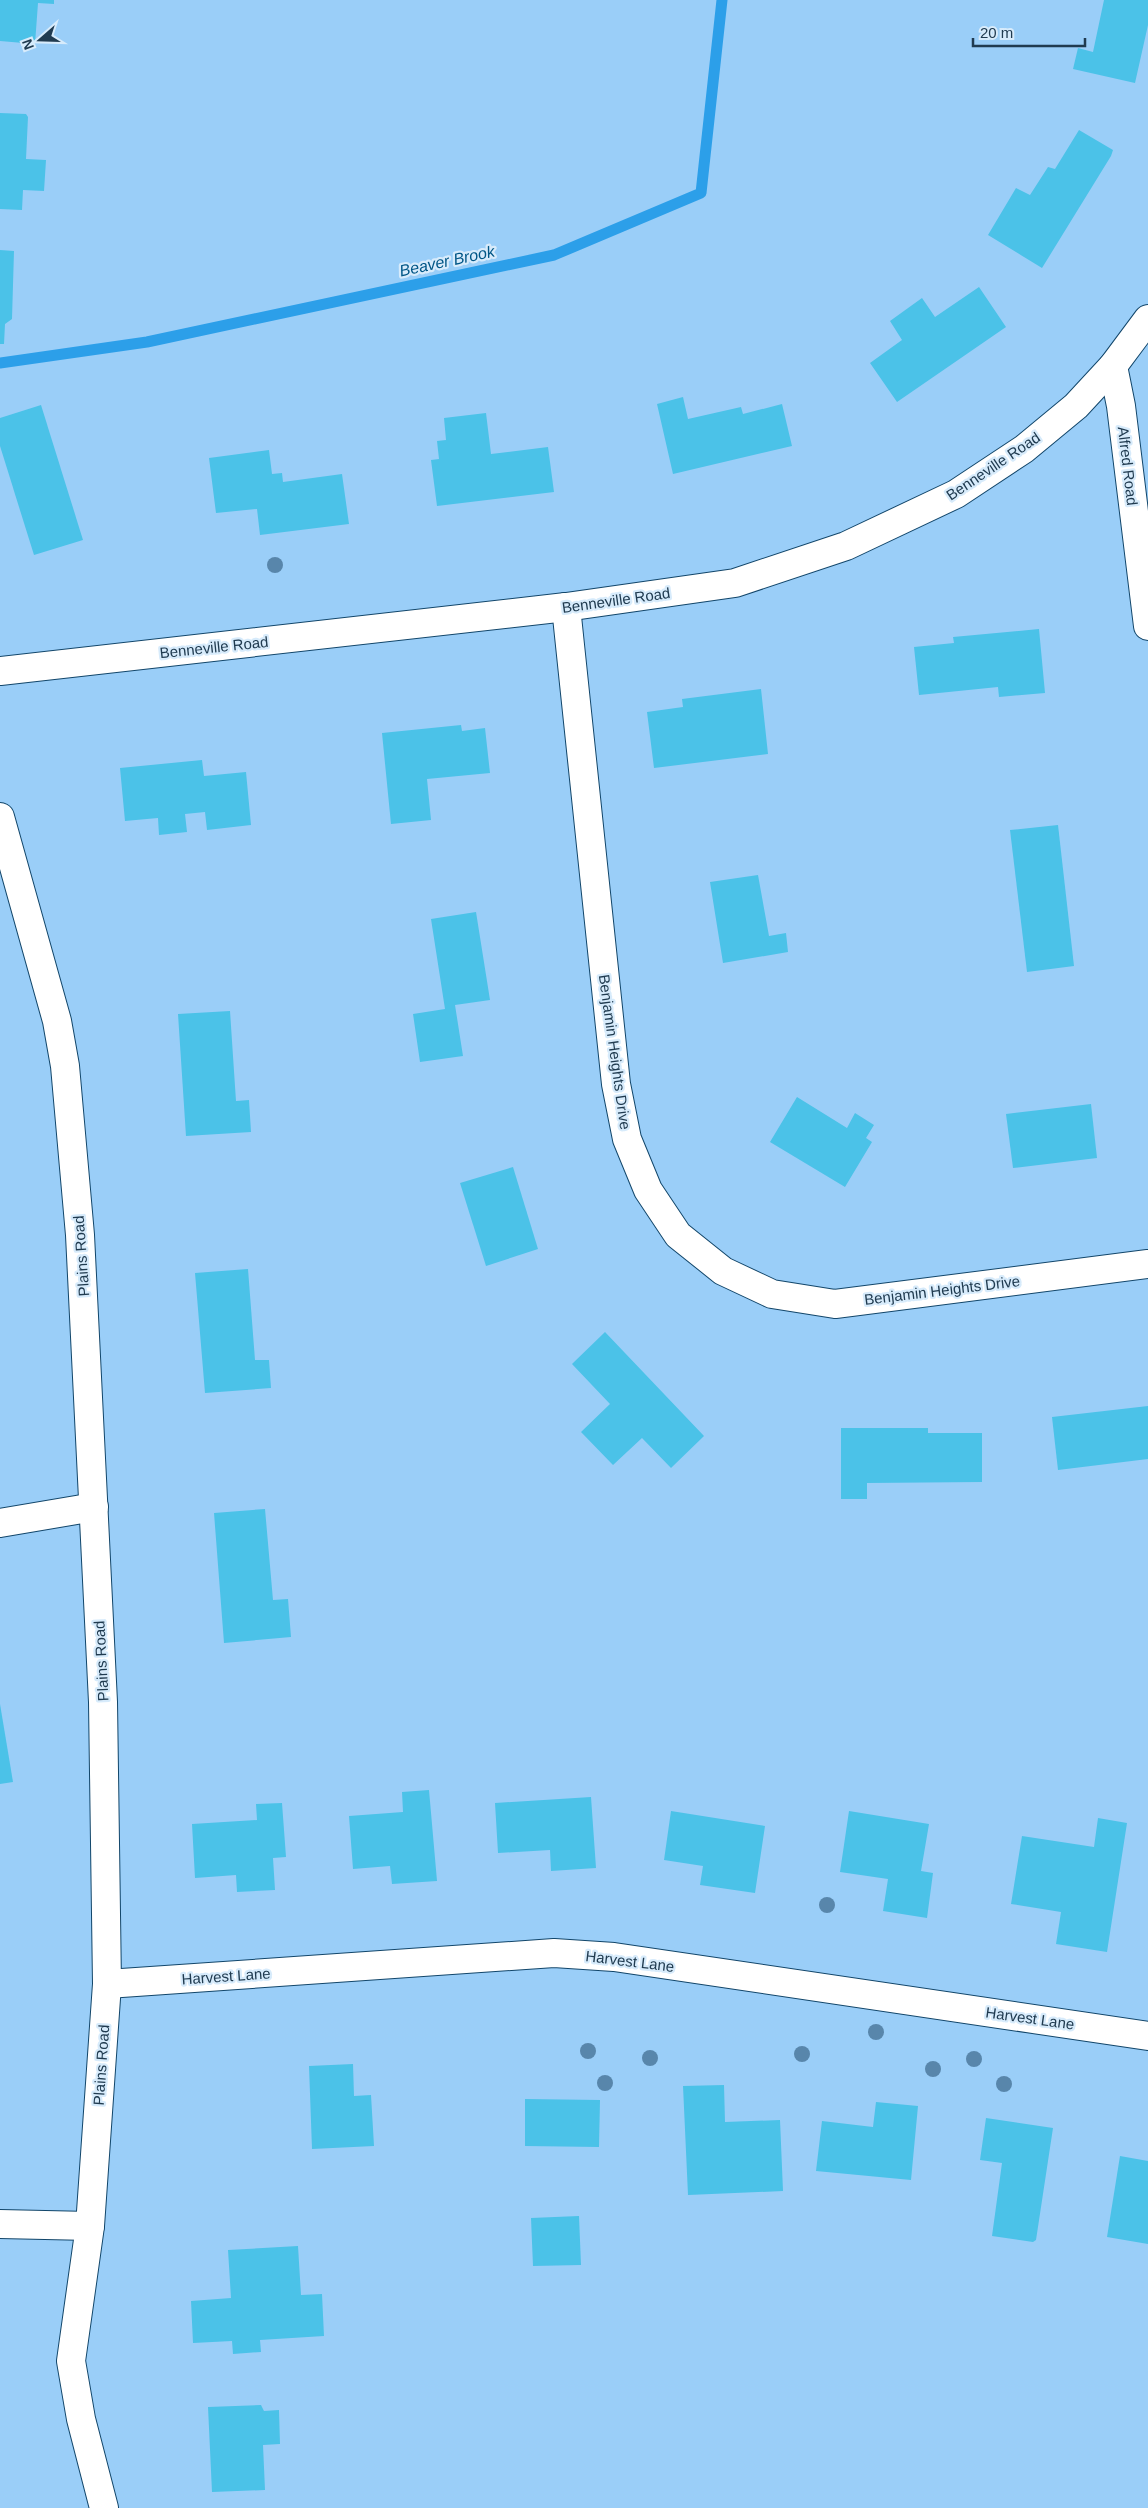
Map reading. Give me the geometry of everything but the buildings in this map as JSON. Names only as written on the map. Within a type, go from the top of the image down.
[{"type":"street","name":"Benneville Road","points":[[0,671],[566,608],[735,583],[846,546],[956,494],[1024,449],[1076,406],[1113,366],[1148,319]]},
{"type":"street","name":"Alfred Road","points":[[1113,366],[1120,406],[1148,626]]},
{"type":"street","name":"Benjamin Heights Drive","points":[[566,608],[616,1084],[627,1139],[648,1190],[678,1235],[723,1271],[772,1294],[835,1304],[1148,1264]]},
{"type":"street","name":"Plains Road","points":[[0,817],[57,1021],[65,1066],[80,1235],[103,1702],[107,1984],[90,2226],[71,2361],[81,2419],[104,2508]]},
{"type":"street","points":[[0,1523],[94,1507]]},
{"type":"street","name":"Harvest Lane","points":[[107,1984],[554,1953],[614,1957],[1148,2036]]},
{"type":"street","points":[[0,2224],[90,2226]]},
{"type":"waterway","name":"Beaver Brook","points":[[0,363],[147,342],[554,255],[701,193],[722,0]]}]
